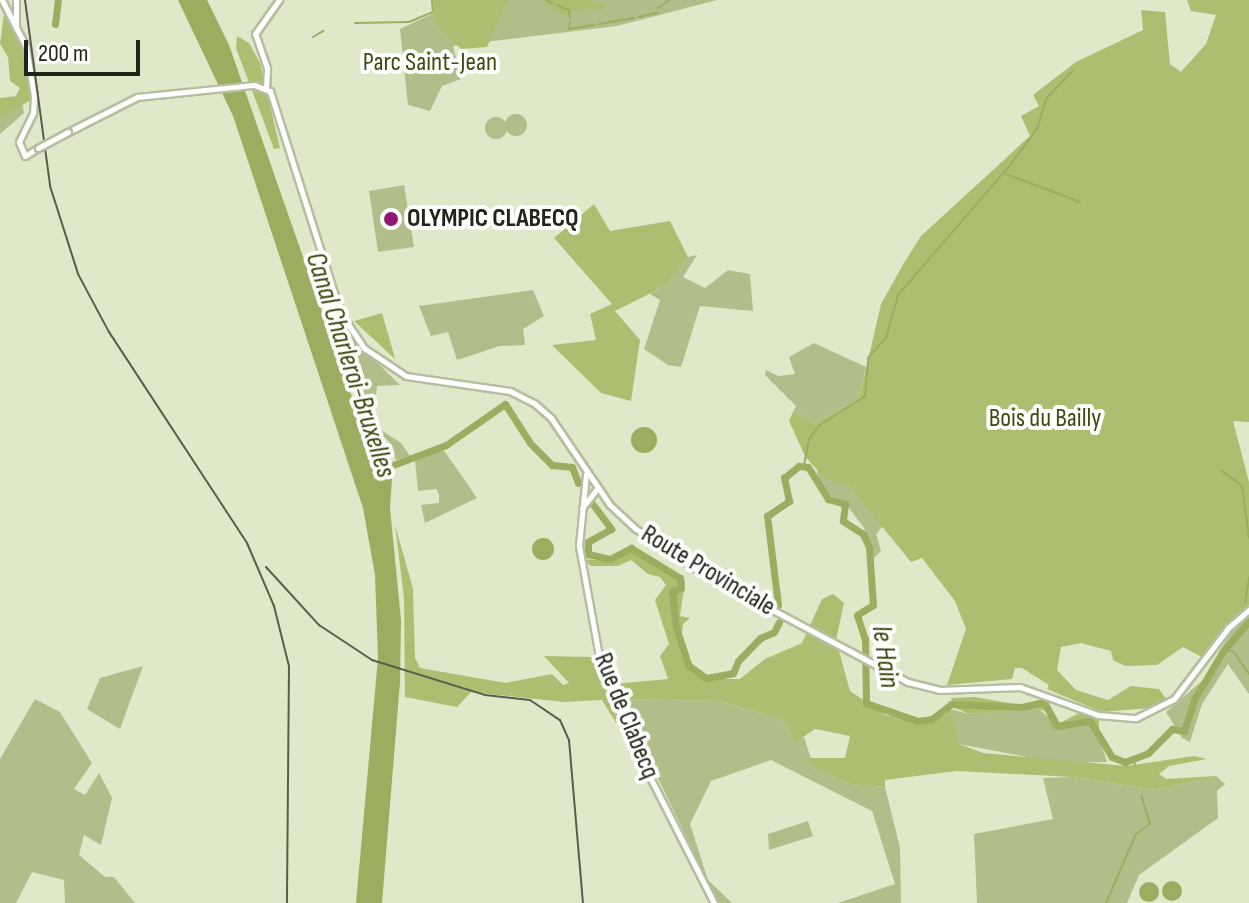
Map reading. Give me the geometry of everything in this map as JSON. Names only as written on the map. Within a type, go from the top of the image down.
[{"type":"main road","points":[[2,0],[26,47],[34,96],[33,113],[18,137],[25,156],[132,99],[254,85],[266,89]]},
{"type":"main road","points":[[16,0],[16,25]]},
{"type":"main road","name":"Route Provinciale","points":[[279,0],[258,27],[255,37],[267,68],[266,89],[276,100],[292,169],[340,312],[364,348],[413,378],[521,395],[551,418],[597,489],[636,529],[696,569],[920,687],[956,690],[1020,687],[1106,717],[1144,716],[1180,693],[1228,628],[1249,610]]},
{"type":"main road","name":"Rue de Clabecq","points":[[587,473],[579,516],[588,606],[610,690],[714,903]]},
{"type":"main road","points":[[579,516],[597,489]]},
{"type":"green space","points":[[433,0],[508,0],[487,47],[461,49],[435,23]]},
{"type":"green space","name":"Parc Saint-Jean","points":[[438,0],[717,0],[617,26],[453,46],[461,79],[442,86],[430,111],[408,105],[400,29],[440,10]]},
{"type":"green space","points":[[542,0],[589,0],[602,3],[604,10],[585,8],[564,16]]},
{"type":"green space","name":"Bois du Bailly","points":[[1187,0],[1249,0],[1249,422],[1233,421],[1249,482],[1249,605],[1225,625],[1202,657],[1183,647],[1157,665],[1125,666],[1113,660],[1111,651],[1081,643],[1061,647],[1057,670],[1076,690],[1108,700],[1131,686],[1159,689],[1167,700],[1150,708],[1102,712],[1047,689],[1049,685],[1022,668],[1015,668],[1012,679],[947,685],[966,629],[955,601],[922,558],[911,562],[849,486],[824,478],[805,456],[789,421],[793,412],[815,423],[859,399],[881,304],[904,263],[921,236],[1030,136],[1021,116],[1039,106],[1033,95],[1076,62],[1143,30],[1141,10],[1165,12],[1170,64],[1181,72],[1206,44],[1216,15],[1191,11]]},
{"type":"green space","points":[[5,7],[25,55],[31,100],[0,118],[0,98],[16,96],[20,88],[10,81],[8,57],[0,44]]},
{"type":"green space","points":[[237,36],[249,43],[260,63],[280,148],[274,149],[236,48]]},
{"type":"green space","points":[[22,101],[24,113],[0,134],[0,115]]},
{"type":"green space","points":[[516,114],[524,117],[527,125],[524,133],[516,136],[508,133],[505,125],[508,117]]},
{"type":"green space","points":[[496,117],[504,120],[507,128],[504,136],[496,139],[488,136],[485,128],[488,120]]},
{"type":"green space","name":"OLYMPIC CLABECQ","points":[[404,185],[414,247],[378,252],[369,191]]},
{"type":"green space","points":[[594,204],[610,231],[670,221],[688,257],[667,285],[615,311],[640,340],[631,401],[601,393],[552,345],[596,340],[590,314],[612,304],[554,238]]},
{"type":"green space","points":[[697,255],[683,277],[705,288],[728,270],[750,274],[753,311],[700,306],[681,367],[668,365],[644,349],[660,300],[650,294],[667,285],[688,257]]},
{"type":"green space","points":[[533,290],[544,316],[523,329],[525,345],[500,346],[457,360],[448,332],[431,336],[419,306]]},
{"type":"green space","points":[[382,313],[393,351],[395,359],[354,321]]},
{"type":"green space","points":[[348,334],[400,385],[377,386],[373,420],[361,411],[336,338]]},
{"type":"green space","points":[[814,343],[866,367],[859,399],[815,423],[793,412],[796,406],[765,375],[766,370],[778,376],[795,374],[789,357]]},
{"type":"green space","points":[[367,421],[401,443],[410,456],[396,460],[389,442]]},
{"type":"green space","points":[[443,449],[477,498],[425,523],[421,505],[439,503],[439,494],[436,489],[418,491],[415,460]]},
{"type":"green space","points":[[817,471],[849,486],[883,526],[876,534],[881,551],[874,558],[864,528],[843,500],[827,495],[817,481]]},
{"type":"green space","points":[[395,525],[413,589],[415,658],[420,668],[506,683],[552,674],[563,685],[569,683],[544,656],[592,657],[620,722],[616,723],[602,700],[564,702],[471,692],[457,707],[405,697],[404,598]]},
{"type":"green space","points":[[628,549],[685,581],[680,616],[690,618],[683,624],[680,648],[702,679],[740,679],[765,659],[802,643],[822,599],[833,594],[844,603],[836,640],[850,691],[886,715],[929,722],[946,714],[949,703],[959,744],[983,753],[1126,766],[1194,756],[1207,759],[1169,766],[1159,774],[1166,779],[1216,776],[1156,790],[1073,777],[956,771],[885,780],[885,787],[851,784],[814,768],[808,758],[845,758],[850,736],[815,729],[793,744],[787,723],[779,718],[718,701],[620,699],[614,684],[668,679],[660,656],[669,644],[655,600],[666,585],[660,577],[648,574],[631,560],[618,566],[591,566],[583,559],[609,561]]},
{"type":"green space","points":[[1249,616],[1249,694],[1228,664],[1202,704],[1190,742],[1182,738],[1166,712],[1203,680],[1233,629]]},
{"type":"green space","points":[[143,666],[120,729],[87,709],[100,678]]},
{"type":"green space","points":[[975,697],[1019,705],[1039,700],[1050,706],[1060,723],[1081,712],[1099,720],[1099,737],[1088,724],[1049,729],[1047,712],[1037,708],[969,714],[955,708],[951,698]]},
{"type":"green space","points":[[35,699],[60,712],[92,763],[74,789],[85,795],[99,773],[112,798],[101,845],[84,835],[79,855],[105,877],[114,877],[135,903],[65,903],[64,880],[32,872],[16,903],[0,903],[0,759]]},
{"type":"green space","points":[[620,699],[718,701],[779,718],[787,723],[793,743],[804,737],[814,768],[851,784],[885,787],[900,848],[901,903],[838,903],[895,884],[872,811],[771,760],[711,781],[690,824],[708,880],[732,903],[718,903]]},
{"type":"green space","points":[[1037,707],[1061,729],[1088,724],[1099,737],[1107,762],[1059,763],[959,744],[950,709],[969,714]]},
{"type":"green space","points":[[1216,776],[1225,784],[1217,791],[1218,818],[1139,875],[1127,903],[977,903],[974,834],[1053,819],[1043,778],[1073,777],[1156,790]]},
{"type":"green space","points":[[808,821],[813,836],[769,850],[768,834]]},
{"type":"shaded area","points":[[178,0],[207,0],[229,45],[360,420],[383,443],[393,464],[390,508],[401,620],[400,682],[382,903],[356,903],[378,658],[375,575],[363,508],[233,116]]},
{"type":"shaded area","points":[[644,427],[654,430],[657,440],[654,450],[644,453],[634,450],[631,440],[634,430]]},
{"type":"shaded area","points":[[543,538],[551,541],[554,549],[551,557],[543,560],[535,557],[532,549],[535,541]]},
{"type":"shaded area","points":[[1172,881],[1179,884],[1182,891],[1179,898],[1172,901],[1165,898],[1162,891],[1165,884]]},
{"type":"shaded area","points":[[1149,882],[1156,885],[1159,892],[1156,899],[1149,902],[1142,899],[1139,892],[1142,885]]},
{"type":"waterway","points":[[55,24],[58,0]]},
{"type":"waterway","points":[[355,23],[409,22],[433,12],[432,0]]},
{"type":"waterway","points":[[547,0],[552,3]]},
{"type":"waterway","points":[[658,8],[669,0]]},
{"type":"waterway","points":[[557,5],[569,10],[570,17]]},
{"type":"waterway","points":[[639,17],[657,13]]},
{"type":"waterway","points":[[599,24],[634,18]]},
{"type":"waterway","points":[[570,22],[569,29],[595,25]]},
{"type":"waterway","points":[[313,37],[323,31]]},
{"type":"waterway","points":[[804,466],[809,439],[820,425],[865,396],[868,358],[886,338],[898,295],[1011,164],[1037,129],[1046,99],[1073,70]]},
{"type":"waterway","points":[[1003,173],[1080,202]]},
{"type":"waterway","name":"le Hain","points":[[385,468],[446,445],[505,404],[530,443],[552,465],[572,467],[578,483]]},
{"type":"waterway","name":"le Hain","points":[[778,605],[767,516],[789,501],[784,478],[799,466],[808,467],[828,499],[845,504],[843,521],[863,534],[869,547],[873,605],[857,615],[865,639],[866,703],[918,721],[932,719],[951,704],[1022,707],[1044,702],[1057,726],[1090,721],[1112,757],[1125,762],[1148,753],[1172,729],[1184,731],[1195,698],[1223,651],[1249,621]]},
{"type":"waterway","points":[[1221,470],[1242,486],[1249,538]]},
{"type":"waterway","name":"le Hain","points":[[591,502],[611,529],[588,542],[588,554],[610,559],[631,548],[680,578],[681,588],[672,591],[676,627],[688,665],[706,678],[733,673],[738,661],[760,638],[774,632],[779,622]]},
{"type":"waterway","points":[[1245,603],[1249,577]]},
{"type":"waterway","points":[[1223,651],[1233,651],[1249,674]]},
{"type":"waterway","points":[[1134,761],[1135,766]]},
{"type":"waterway","points":[[1106,903],[1136,834],[1150,824],[1141,795]]},
{"type":"railway","points":[[25,0],[50,186],[78,274],[109,332],[247,543],[274,606],[289,666],[287,903]]},
{"type":"railway","points":[[266,567],[319,625],[372,660],[485,695],[530,700],[560,720],[569,740],[583,903]]},
{"type":"place","name":"OLYMPIC CLABECQ","points":[[391,219]]},
{"type":"water label","name":"Canal Charleroi-Bruxelles","points":[[350,365]]}]
